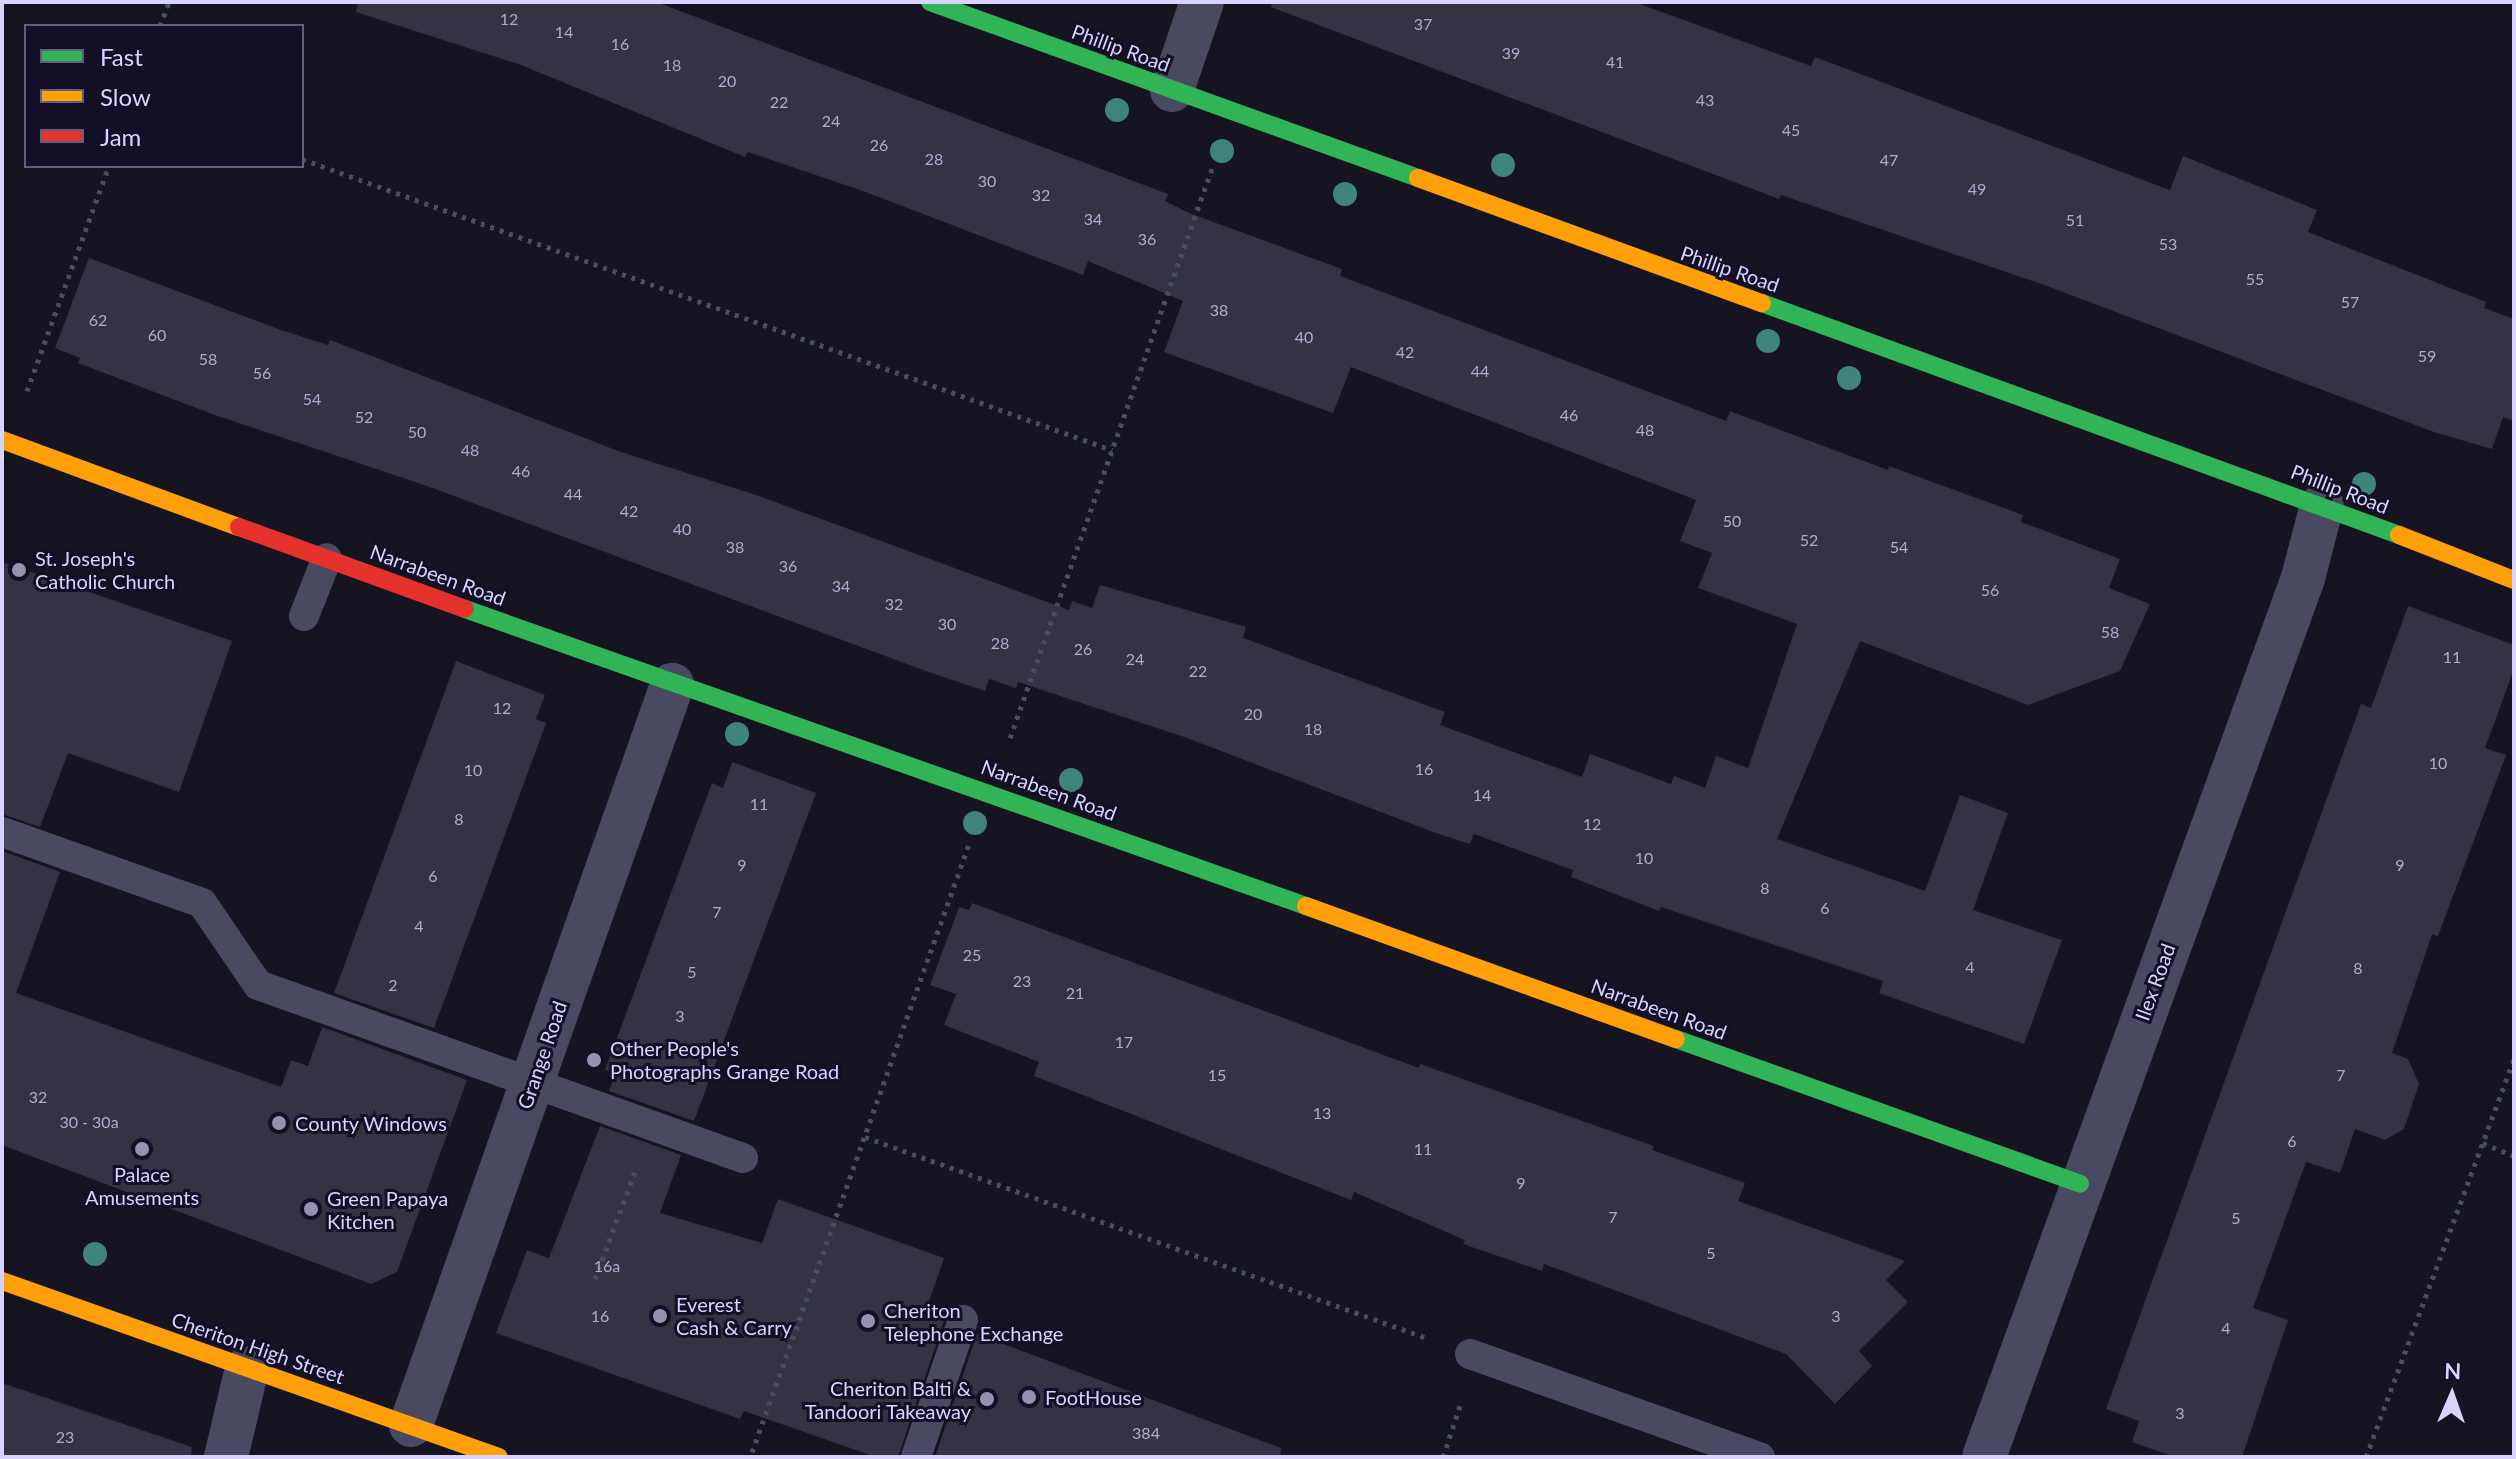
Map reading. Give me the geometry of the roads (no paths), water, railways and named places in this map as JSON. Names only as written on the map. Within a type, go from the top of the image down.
[{"type":"street","name":"Phillip Road","points":[[930,2],[2322,505],[2514,580]]},
{"type":"street","points":[[1172,90],[1202,2]]},
{"type":"street","name":"Narrabeen Road","points":[[2,440],[672,685],[957,781],[2080,1184]]},
{"type":"street","name":"Ilex Road","points":[[1984,1457],[2080,1184],[2303,578],[2322,505]]},
{"type":"street","name":"Grange Road","points":[[411,1425],[672,685]]},
{"type":"street","name":"Cheriton High Street","points":[[2,1281],[499,1457]]},
{"type":"street","points":[[226,1457],[247,1368]]},
{"type":"lane","points":[[304,616],[327,558]]},
{"type":"lane","points":[[2,832],[202,903],[258,985],[743,1158]]},
{"type":"lane","points":[[916,1457],[963,1320]]},
{"type":"lane","points":[[1470,1354],[1760,1457]]},
{"type":"place","name":"St. Joseph's Catholic Church","points":[[19,570]]},
{"type":"place","name":"Other People's Photographs Grange Road","points":[[594,1060]]},
{"type":"place","name":"County Windows","points":[[279,1123]]},
{"type":"place","name":"Palace Amusements","points":[[142,1149]]},
{"type":"place","name":"Green Papaya Kitchen","points":[[311,1209]]},
{"type":"place","name":"Everest Cash & Carry","points":[[660,1316]]},
{"type":"place","name":"Cheriton Telephone Exchange","points":[[868,1321]]},
{"type":"place","name":"FootHouse","points":[[1029,1397]]},
{"type":"place","name":"Cheriton Balti & Tandoori Takeaway","points":[[987,1399]]}]
